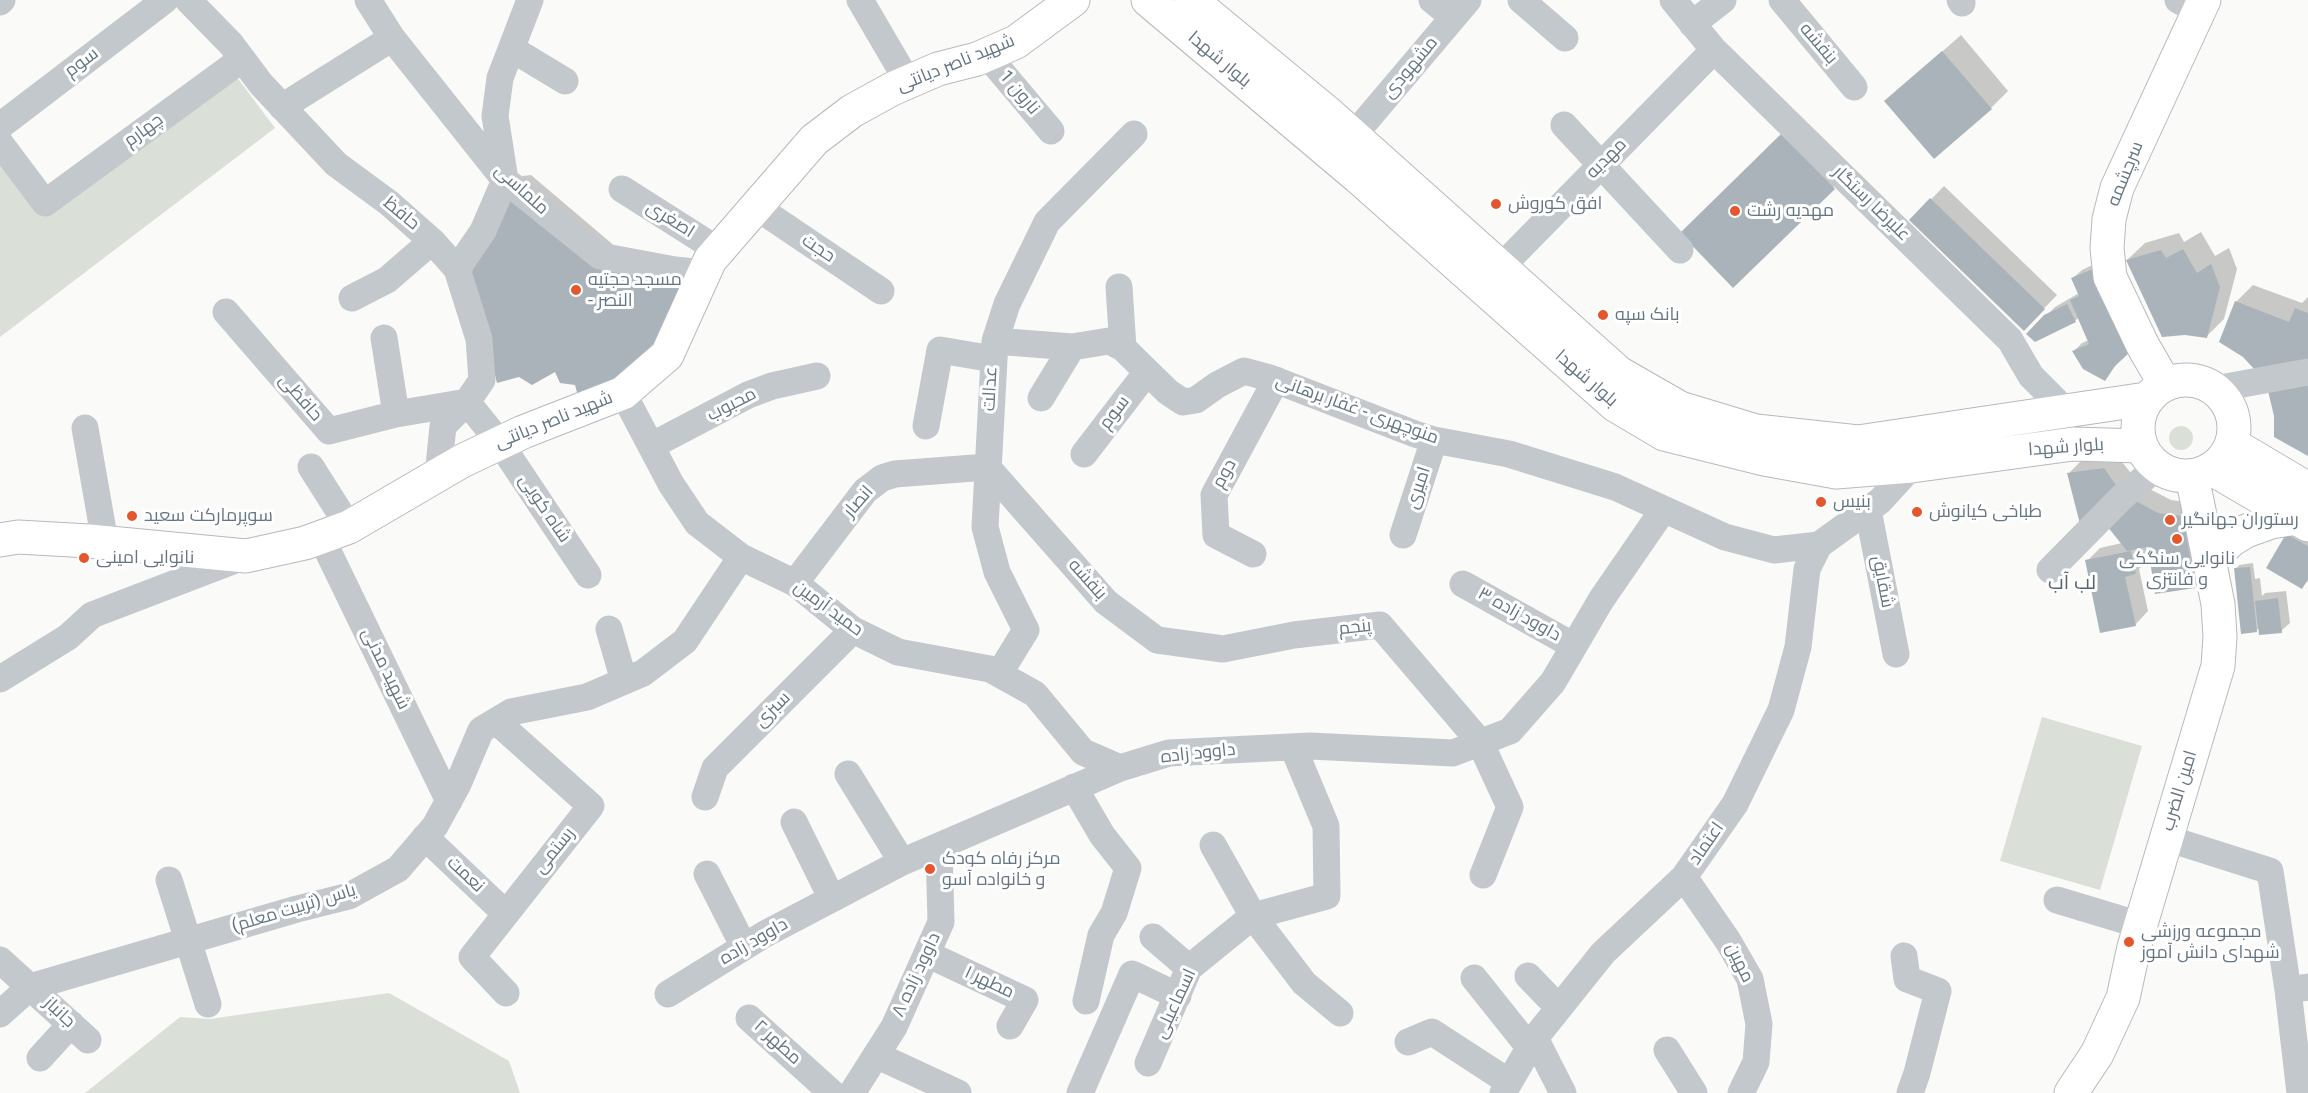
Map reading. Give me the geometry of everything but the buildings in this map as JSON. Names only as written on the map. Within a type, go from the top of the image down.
[{"type":"main road","name":"شهید ناصر دیانتی","points":[[0,540],[18,537],[105,542],[246,556],[305,543],[335,532],[523,432],[623,393],[667,355],[711,262],[755,206],[814,140],[852,111],[908,82],[938,69],[987,55],[1016,42],[1073,0]]},
{"type":"main road","name":"بلوار شهدا","points":[[1148,0],[1358,177],[1619,373],[1680,408],[1756,431],[1858,442],[2066,411],[2155,392]]},
{"type":"main road","name":"بلوار شهدا","points":[[1191,0],[1353,136],[1615,405],[1664,434],[1764,459],[1836,472],[1912,466],[2073,444],[2149,457]]},
{"type":"main road","name":"سرچشمه","points":[[2155,392],[2143,346],[2110,277],[2107,248],[2109,219],[2117,188],[2194,4]]},
{"type":"main road","points":[[2187,379],[2202,382],[2215,389],[2226,400],[2233,414],[2235,429],[2212,463],[2174,475],[2149,457],[2137,430],[2139,414],[2155,392],[2187,379]]},
{"type":"main road","points":[[2212,463],[2304,510]]},
{"type":"main road","name":"امین الضرب","points":[[2071,1093],[2097,1054],[2123,998],[2140,925],[2218,666],[2220,637],[2218,604],[2209,561],[2212,463]]},
{"type":"main road","points":[[2209,561],[2231,540],[2246,531],[2304,510]]},
{"type":"street","name":"سوم","points":[[0,126],[165,0]]},
{"type":"street","name":"حافظ","points":[[188,0],[231,44],[282,107],[336,164],[389,203],[432,241],[457,269],[479,339],[482,380],[467,402],[443,426],[438,476]]},
{"type":"street","name":"ملماسی","points":[[368,0],[392,38],[505,180],[600,256],[675,270],[711,262]]},
{"type":"street","points":[[457,269],[483,231],[505,180],[495,116],[500,78],[530,0]]},
{"type":"street","points":[[860,0],[908,82]]},
{"type":"street","points":[[1432,0],[1461,9]]},
{"type":"street","points":[[1521,0],[1565,38]]},
{"type":"street","name":"علیرضا رستگار","points":[[1673,0],[1714,50],[2010,340],[2031,376],[2066,411]]},
{"type":"street","points":[[1692,24],[1722,0]]},
{"type":"street","name":"بنفشه","points":[[1782,0],[1854,87]]},
{"type":"street","name":"مشهودی","points":[[1353,136],[1461,9]]},
{"type":"street","points":[[282,107],[392,38]]},
{"type":"street","points":[[512,49],[565,81]]},
{"type":"street","name":"مهدیه","points":[[1492,278],[1714,50]]},
{"type":"street","name":"نارون 1","points":[[987,55],[1051,131]]},
{"type":"street","name":"چهارم","points":[[0,143],[45,203],[242,59]]},
{"type":"street","points":[[1563,125],[1680,250]]},
{"type":"street","name":"عدالت","points":[[999,674],[1026,630],[997,572],[985,527],[994,350],[1007,304],[1047,222],[1134,134]]},
{"type":"street","name":"اصغری","points":[[622,189],[711,262]]},
{"type":"street","name":"حجت","points":[[755,206],[881,291]]},
{"type":"street","points":[[352,298],[387,279],[432,241]]},
{"type":"street","points":[[1119,287],[1123,348]]},
{"type":"street","name":"حافظی","points":[[226,312],[329,430],[396,414],[467,402]]},
{"type":"street","points":[[384,338],[396,414]]},
{"type":"street","points":[[926,426],[940,350],[1072,347],[1109,341],[1123,348]]},
{"type":"street","points":[[1041,398],[1072,347]]},
{"type":"street","name":"منوچهری - غفار برهانی","points":[[1123,348],[1168,392],[1183,402],[1196,400],[1217,385],[1244,371],[1276,380],[1434,440],[1509,454],[1615,487],[1725,537],[1774,550],[1819,544]]},
{"type":"street","name":"سوم","points":[[1084,453],[1147,372]]},
{"type":"street","points":[[2215,389],[2308,372]]},
{"type":"street","name":"محبوب","points":[[651,446],[748,395],[772,386],[817,376]]},
{"type":"street","points":[[2027,417],[2031,376]]},
{"type":"street","name":"دوم","points":[[1253,554],[1216,535],[1214,495],[1276,380]]},
{"type":"street","name":"حمید آرمین","points":[[623,393],[671,484],[697,523],[741,557],[795,584],[853,630],[898,652],[990,669],[1035,694],[1083,752],[1120,768]]},
{"type":"street","name":"شاه کویی","points":[[467,402],[500,443],[588,575]]},
{"type":"street","points":[[85,428],[105,542]]},
{"type":"street","name":"امیری","points":[[1403,536],[1434,440]]},
{"type":"street","points":[[2049,570],[2121,498],[2149,457]]},
{"type":"street","points":[[1819,544],[1880,501],[1912,466]]},
{"type":"street","name":"شهید مدنی","points":[[311,467],[335,532],[449,801]]},
{"type":"street","name":"بنفشه","points":[[987,467],[1106,602],[1157,640],[1214,647]]},
{"type":"street","name":"انصار","points":[[795,584],[865,491],[882,477],[987,467]]},
{"type":"street","name":"داوود زاده","points":[[668,994],[744,947],[902,862],[1120,768],[1169,753],[1310,746],[1453,753],[1510,731],[1553,682],[1601,600],[1663,510]]},
{"type":"street","name":"شقایق","points":[[1868,510],[1896,654]]},
{"type":"street","name":"اعتماد","points":[[1506,1088],[1532,1042],[1558,1008],[1603,953],[1684,877],[1735,804],[1781,710],[1798,647],[1807,569],[1819,544]]},
{"type":"street","points":[[0,679],[68,637],[92,615],[246,556]]},
{"type":"street","name":"یاس (تربیت معلم)","points":[[0,1014],[30,987],[349,896],[398,869],[435,826],[449,801],[481,730],[511,712],[587,697],[643,673],[685,641],[741,557]]},
{"type":"street","name":"داوود زاده ۳","points":[[1463,584],[1574,646]]},
{"type":"street","name":"پنجم","points":[[1214,647],[1223,649],[1294,635],[1380,625],[1480,742]]},
{"type":"street","points":[[609,629],[624,681]]},
{"type":"street","name":"سبزی","points":[[705,797],[715,768],[853,630]]},
{"type":"street","name":"رستمی","points":[[496,721],[591,807],[472,957],[506,993]]},
{"type":"street","points":[[1480,742],[1510,807],[1483,875]]},
{"type":"street","name":"اسماعیلی","points":[[1148,1063],[1189,968],[1253,916],[1327,896],[1326,826],[1293,747]]},
{"type":"street","points":[[848,774],[902,862]]},
{"type":"street","points":[[1074,787],[1102,835],[1128,868],[1114,912],[1101,935],[1086,1001]]},
{"type":"street","points":[[794,822],[832,899]]},
{"type":"street","name":"نعمت","points":[[425,837],[505,913]]},
{"type":"street","points":[[2166,838],[2270,871],[2298,989],[2300,1093]]},
{"type":"street","points":[[1213,845],[1253,916],[1304,983],[1340,1013]]},
{"type":"street","name":"داوود زاده ۸","points":[[848,1092],[894,1027],[941,922],[939,846]]},
{"type":"street","points":[[707,874],[744,947]]},
{"type":"street","name":"مهین","points":[[1684,877],[1728,940],[1750,979],[1759,1024],[1756,1062],[1741,1093]]},
{"type":"street","points":[[170,880],[208,1004]]},
{"type":"street","points":[[2057,900],[2140,925]]},
{"type":"street","points":[[1153,937],[1189,968]]},
{"type":"street","name":"مطهر ۱","points":[[927,954],[1024,1000],[1010,1026]]},
{"type":"street","points":[[1904,956],[1907,979],[1938,991],[1910,1093]]},
{"type":"street","name":"جانباز","points":[[0,960],[79,1032],[40,1058]]},
{"type":"street","points":[[1080,1093],[1132,974],[1178,996]]},
{"type":"street","points":[[1528,976],[1558,1008]]},
{"type":"street","points":[[1474,978],[1532,1042],[1563,1093]]},
{"type":"street","name":"مطهر ۲","points":[[749,1018],[848,1092]]},
{"type":"street","points":[[1408,1042],[1432,1032],[1506,1088]]},
{"type":"street","points":[[1667,1050],[1694,1093]]},
{"type":"street","points":[[876,1055],[958,1093]]},
{"type":"shaded area","points":[[236,76],[275,128],[0,337],[0,148],[46,210]]},
{"type":"shaded area","points":[[2181,426],[2186,427],[2192,433],[2192,443],[2186,449],[2181,450],[2176,449],[2170,443],[2169,438],[2170,433],[2176,427]]},
{"type":"shaded area","points":[[2042,717],[2142,746],[2100,890],[2000,861]]},
{"type":"shaded area","points":[[389,993],[509,1061],[520,1093],[85,1093],[180,1017],[210,1019]]},
{"type":"place","name":"افق کوروش","points":[[1496,204]]},
{"type":"place","name":"مهدیه رشت","points":[[1735,211]]},
{"type":"place","name":"مسجد حجتیه - النصر","points":[[576,290]]},
{"type":"place","name":"بانک سپه","points":[[1603,315]]},
{"type":"place","name":"بنیس","points":[[1821,502]]},
{"type":"place","name":"طباخی کیانوش","points":[[1917,512]]},
{"type":"place","name":"سوپرمارکت سعید","points":[[132,516]]},
{"type":"place","name":"رستوران جهانگیر","points":[[2170,520]]},
{"type":"place","name":"نانوایی سنگکی و فانتزی","points":[[2177,539]]},
{"type":"place","name":"نانوایی امینی","points":[[84,558]]},
{"type":"place","name":"مرکز رفاه کودک و خانواده آسو","points":[[930,869]]},
{"type":"place","name":"مجموعه ورزشی شهدای دانش آموز","points":[[2129,942]]},
{"type":"district","name":"لب آب","points":[[2072,584]]}]
